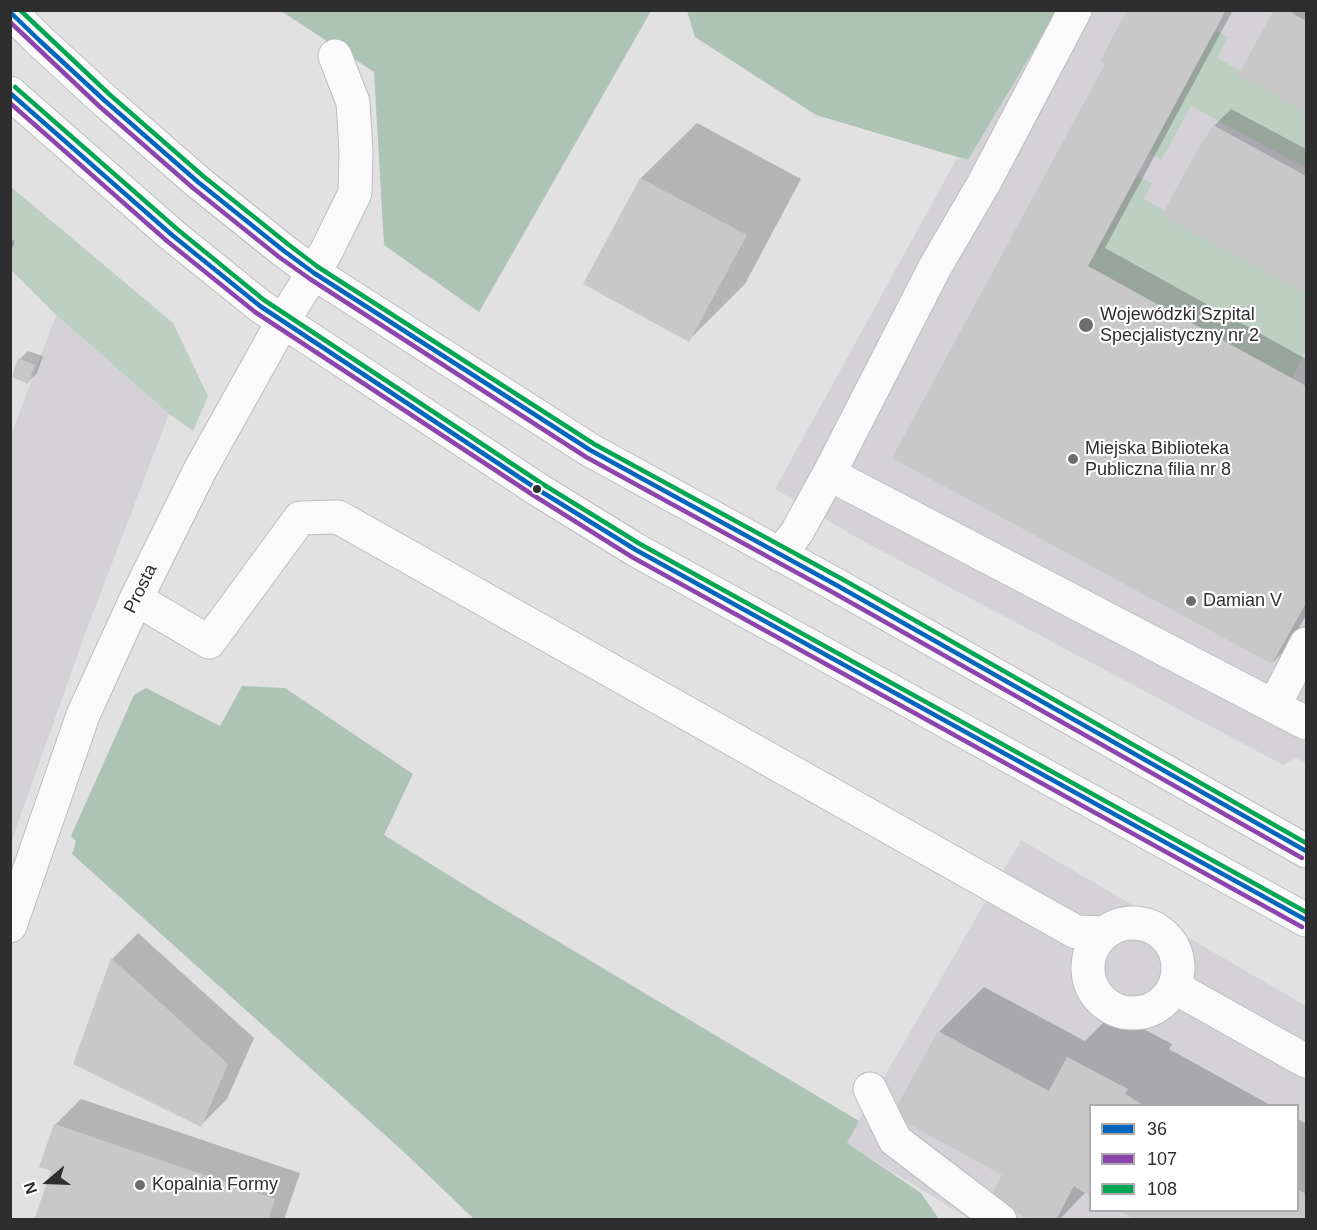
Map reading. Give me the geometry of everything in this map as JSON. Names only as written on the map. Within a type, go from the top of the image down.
[{"type":"street","points":[[780,555],[797,532],[935,267],[984,183],[1076,10]]},
{"type":"street","points":[[10,11],[96,93],[189,175],[314,273],[590,450],[1306,851]]},
{"type":"street","name":"Prosta","points":[[10,926],[83,715],[136,599],[200,470],[283,321],[314,273],[355,193],[356,152],[353,102],[335,56]]},
{"type":"street","points":[[10,93],[172,235],[260,306],[537,489],[636,550],[1306,920]]},
{"type":"street","points":[[828,474],[1306,723]]},
{"type":"street","points":[[136,599],[209,642],[300,518],[338,517],[1076,932],[1103,933]]},
{"type":"street","points":[[1274,706],[1306,644]]},
{"type":"street","points":[[1131,922],[1146,924],[1161,931],[1171,943],[1177,957],[1178,972],[1174,987],[1160,1004],[1140,1013],[1125,1013],[1112,1008],[1100,999],[1091,987],[1088,958],[1094,944],[1103,933],[1116,925],[1131,922]]},
{"type":"street","points":[[1174,987],[1306,1061]]},
{"type":"street","points":[[870,1089],[896,1140],[1000,1220]]},
{"type":"shaded area","name":"Wojewódzki Szpital Specjalistyczny nr 2","points":[[1057,11],[1306,11],[1306,763],[1296,758],[1283,765],[861,540],[775,489],[957,158],[968,160]]},
{"type":"shaded area","points":[[56,315],[169,414],[85,634],[11,843],[11,435]]},
{"type":"shaded area","points":[[1021,840],[1306,1006],[1306,1219],[969,1219],[846,1143]]},
{"type":"green space","points":[[281,11],[651,11],[479,312],[384,245],[374,72]]},
{"type":"green space","points":[[687,11],[1057,11],[968,160],[816,115],[695,37]]},
{"type":"green space","points":[[1199,22],[1228,37],[1217,58],[1306,107],[1306,168],[1191,106],[1161,160],[1132,143]]},
{"type":"green space","points":[[1118,166],[1152,183],[1144,199],[1306,290],[1306,350],[1292,378],[1072,258]]},
{"type":"green space","points":[[10,186],[173,323],[208,396],[193,431],[169,414],[56,315],[11,270]]},
{"type":"green space","points":[[242,686],[285,688],[413,774],[384,835],[859,1121],[847,1143],[921,1193],[939,1219],[474,1219],[405,1153],[72,854],[76,841],[71,836],[134,695],[146,688],[220,726]]},
{"type":"building","points":[[1127,10],[1226,10],[1088,266],[1306,386],[1306,603],[1272,664],[892,458],[1105,64],[1100,61]]},
{"type":"building","points":[[1274,10],[1287,10],[1306,21],[1306,112],[1238,75]]},
{"type":"building","points":[[1213,125],[1306,176],[1306,294],[1162,215]]},
{"type":"building","points":[[640,178],[747,235],[689,342],[583,284]]},
{"type":"building","points":[[18,358],[35,365],[28,384],[12,377]]},
{"type":"building","points":[[111,958],[228,1064],[201,1127],[73,1064]]},
{"type":"building","points":[[938,1031],[1049,1091],[1067,1057],[1128,1089],[1125,1094],[1142,1104],[1089,1104],[1089,1195],[1074,1186],[1056,1220],[1030,1220],[990,1198],[1002,1175],[892,1115]]},
{"type":"building","name":"Kopalnia Formy","points":[[54,1124],[275,1199],[268,1220],[34,1220],[51,1171],[39,1167]]},
{"type":"building","points":[[1299,1190],[1306,1194],[1306,1220],[1134,1220],[1121,1212],[1299,1212]]},
{"type":"transit line","name":"108","points":[[20,10],[109,94],[203,176],[318,267],[594,444],[842,579],[1306,843]]},
{"type":"transit line","name":"36","points":[[10,12],[104,100],[198,182],[314,273],[590,450],[838,586],[1306,851]]},
{"type":"transit line","name":"107","points":[[10,22],[99,106],[193,188],[310,279],[586,457],[834,593],[1302,858]]},
{"type":"transit line","name":"108","points":[[15,87],[177,229],[264,300],[541,483],[640,544],[1306,912]]},
{"type":"transit line","name":"36","points":[[10,93],[172,235],[260,306],[537,489],[636,550],[1306,920]]},
{"type":"transit line","name":"107","points":[[10,103],[167,241],[255,312],[533,495],[632,557],[1302,927]]},
{"type":"place","name":"Wojewódzki Szpital Specjalistyczny nr 2","points":[[1086,325]]},
{"type":"place","name":"Miejska Biblioteka Publiczna filia nr 8","points":[[1073,459]]},
{"type":"place","name":"Damian V","points":[[1191,601]]},
{"type":"place","name":"Kopalnia Formy","points":[[140,1185]]}]
